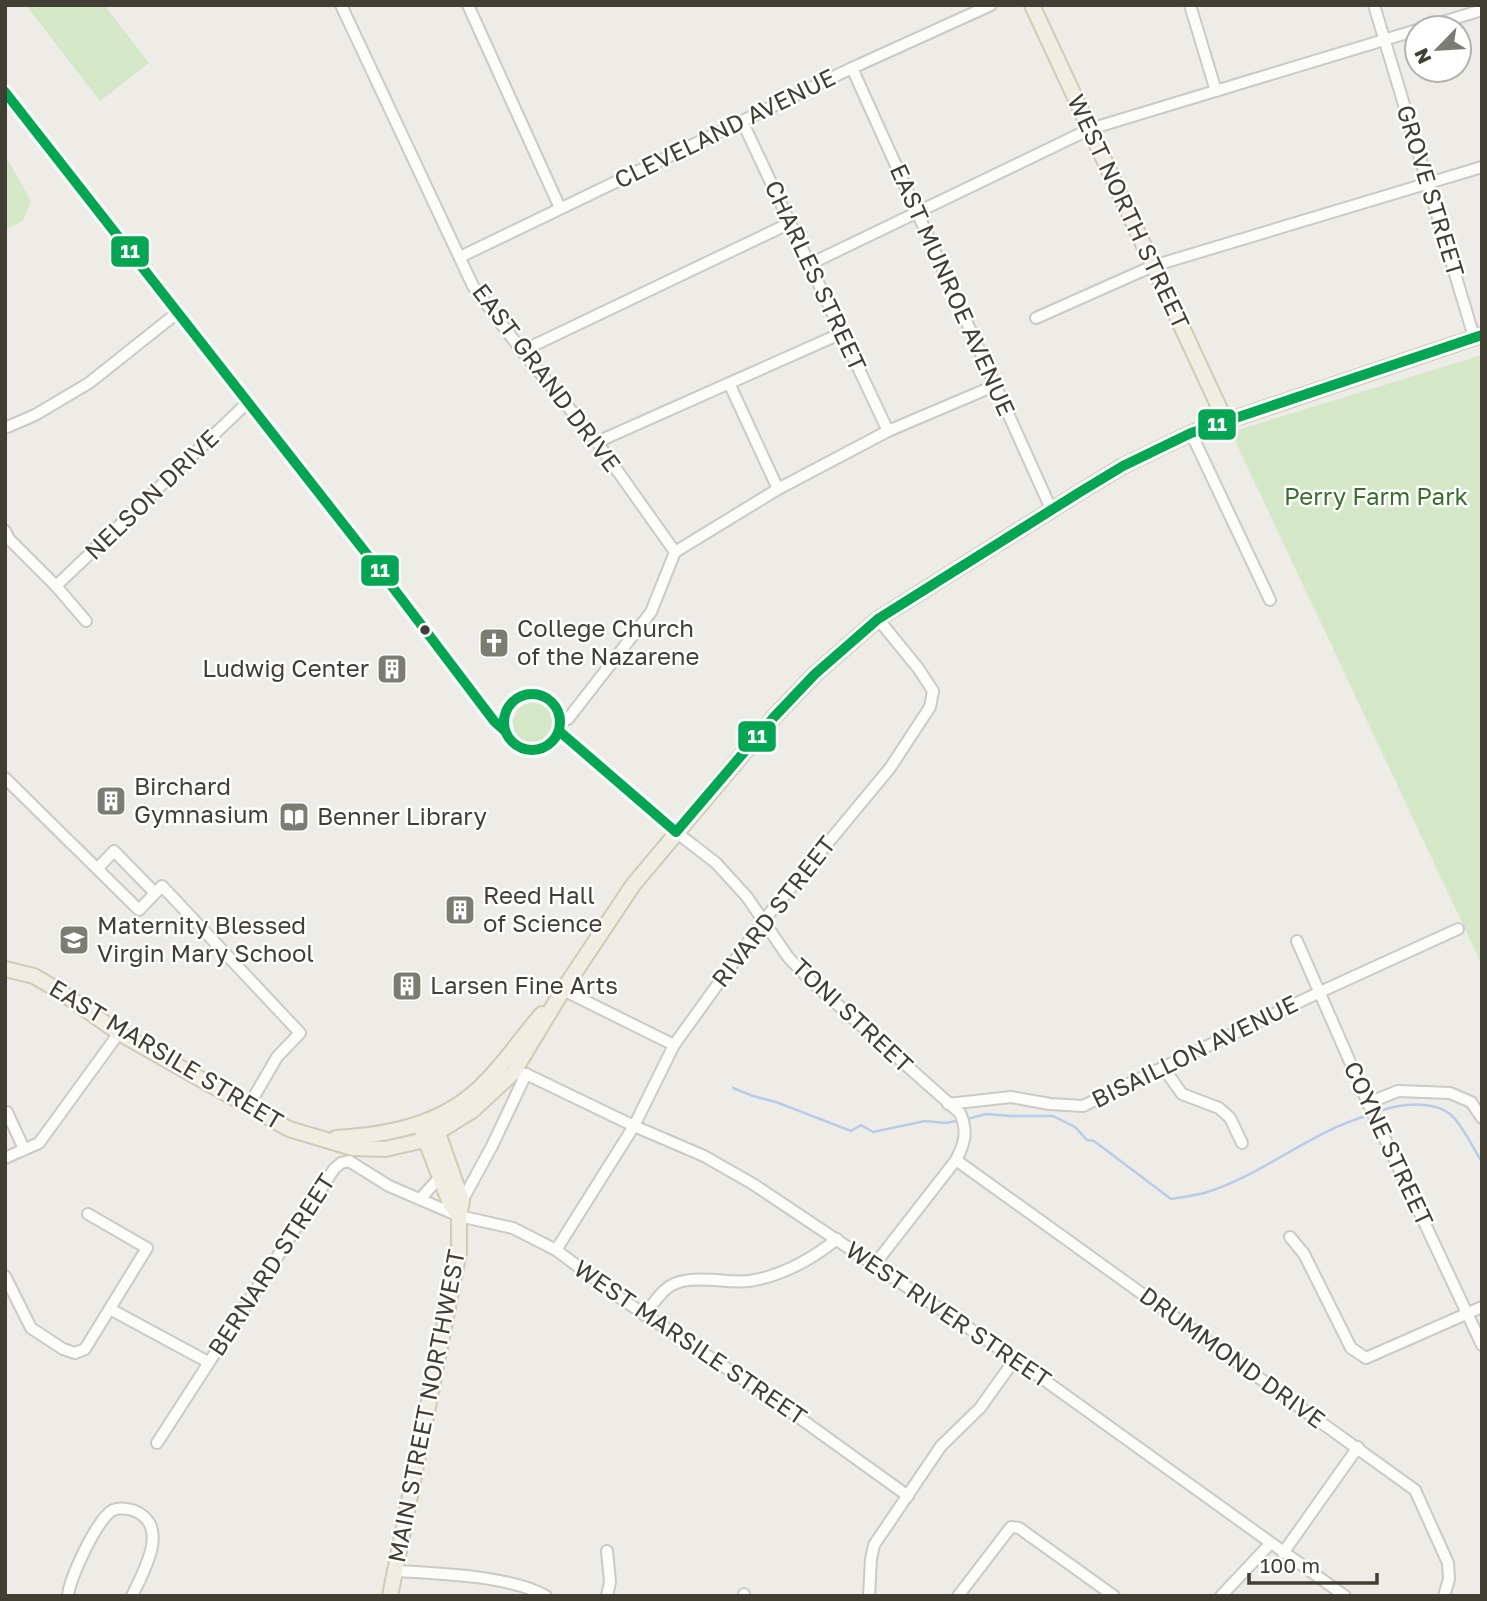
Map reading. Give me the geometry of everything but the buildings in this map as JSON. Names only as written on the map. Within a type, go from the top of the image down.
[{"type":"main road","name":"WEST NORTH STREET","points":[[1032,5],[1225,420]]},
{"type":"main road","points":[[429,1128],[473,1110],[520,1073],[523,1058],[563,990],[633,885],[774,717],[815,674],[878,620],[1123,466],[1191,433],[1478,336]]},
{"type":"main road","name":"EAST MARSILE STREET","points":[[5,969],[34,976],[120,1033],[289,1129],[353,1148],[385,1149],[429,1128]]},
{"type":"main road","points":[[429,1128],[474,1093],[563,990]]},
{"type":"main road","name":"MAIN STREET NORTHWEST","points":[[429,1128],[439,1178],[450,1203],[461,1209]]},
{"type":"main road","name":"MAIN STREET NORTHWEST","points":[[390,1596],[459,1252],[461,1209],[429,1128]]},
{"type":"street","name":"EAST GRAND DRIVE","points":[[341,5],[473,286],[597,442],[676,552]]},
{"type":"street","points":[[468,5],[560,208]]},
{"type":"street","name":"CLEVELAND AVENUE","points":[[460,257],[852,68],[991,5]]},
{"type":"street","points":[[1190,5],[1216,91]]},
{"type":"street","name":"GROVE STREET","points":[[1374,5],[1478,336]]},
{"type":"street","points":[[810,264],[1090,129],[1403,34]]},
{"type":"street","name":"EAST MUNROE AVENUE","points":[[852,68],[1052,511]]},
{"type":"street","points":[[5,92],[391,584],[494,720],[515,745],[532,751],[549,746],[560,726],[651,612],[676,552],[778,489],[888,432],[994,386]]},
{"type":"street","name":"CHARLES STREET","points":[[742,121],[888,432]]},
{"type":"street","points":[[1036,318],[1153,266],[1482,167]]},
{"type":"street","points":[[522,351],[790,223]]},
{"type":"street","points":[[5,428],[34,415],[89,383],[177,313]]},
{"type":"street","points":[[597,442],[842,333]]},
{"type":"street","points":[[729,383],[778,489]]},
{"type":"street","name":"NELSON DRIVE","points":[[57,586],[247,403]]},
{"type":"street","points":[[1191,433],[1270,600]]},
{"type":"street","points":[[5,531],[9,539],[57,586],[86,621]]},
{"type":"street","name":"RIVARD STREET","points":[[556,1250],[634,1126],[674,1045],[764,920],[890,768],[930,707],[933,691],[918,668],[878,620]]},
{"type":"street","points":[[505,730],[506,711],[511,703],[527,694],[546,697],[553,703],[560,726]]},
{"type":"street","name":"TONI STREET","points":[[560,726],[677,832],[716,863],[764,920],[788,957],[811,981],[953,1107]]},
{"type":"street","points":[[5,778],[139,910],[162,886],[300,1033],[277,1057],[247,1107]]},
{"type":"street","points":[[98,867],[114,851],[155,893]]},
{"type":"street","name":"BISAILLON AVENUE","points":[[953,1107],[1011,1097],[1050,1104],[1083,1106],[1458,929]]},
{"type":"street","name":"COYNE STREET","points":[[1297,940],[1368,1103],[1482,1345]]},
{"type":"street","points":[[563,990],[674,1045]]},
{"type":"street","points":[[5,1158],[38,1143],[120,1033]]},
{"type":"street","points":[[1163,1068],[1182,1094],[1219,1108],[1230,1118],[1242,1143]]},
{"type":"street","points":[[461,1209],[492,1146],[520,1073]]},
{"type":"street","name":"WEST RIVER STREET","points":[[520,1073],[705,1157],[753,1184],[1015,1359],[1345,1596]]},
{"type":"street","points":[[1368,1103],[1398,1091],[1450,1093],[1471,1102],[1482,1118]]},
{"type":"street","points":[[874,1264],[956,1160],[965,1142],[965,1124],[953,1107]]},
{"type":"street","points":[[7,1112],[24,1149]]},
{"type":"street","name":"DRUMMOND DRIVE","points":[[956,1160],[1415,1490],[1448,1563],[1450,1579],[1444,1596]]},
{"type":"street","name":"BERNARD STREET","points":[[157,1443],[334,1169],[341,1163],[349,1161],[356,1164],[388,1186],[420,1199],[461,1209]]},
{"type":"street","points":[[420,1199],[439,1178]]},
{"type":"street","name":"WEST MARSILE STREET","points":[[461,1209],[513,1228],[556,1250],[644,1315],[776,1401],[908,1496]]},
{"type":"street","points":[[5,1276],[31,1328],[63,1349],[75,1353],[85,1349],[147,1248],[88,1214]]},
{"type":"street","points":[[1290,1237],[1304,1254],[1351,1348],[1366,1358],[1482,1307]]},
{"type":"street","points":[[644,1315],[666,1287],[689,1279],[749,1281],[774,1274],[810,1259],[837,1239]]},
{"type":"street","points":[[110,1309],[208,1362]]},
{"type":"street","points":[[869,1596],[874,1545],[941,1446],[980,1408],[1015,1359]]},
{"type":"street","points":[[1283,1553],[1358,1447]]},
{"type":"street","points":[[68,1596],[73,1572],[105,1518],[113,1510],[124,1509],[137,1511],[149,1520],[153,1531],[152,1546],[132,1596]]},
{"type":"street","points":[[958,1596],[1011,1527],[1019,1528],[1114,1596]]},
{"type":"street","points":[[1221,1596],[1270,1544]]},
{"type":"street","points":[[607,1551],[610,1582],[607,1596]]},
{"type":"street","points":[[395,1571],[440,1574],[531,1587],[546,1596]]},
{"type":"green space","points":[[26,5],[104,5],[149,63],[100,101]]},
{"type":"green space","points":[[5,155],[31,201],[23,221],[5,229]]},
{"type":"green space","name":"Perry Farm Park","points":[[1482,355],[1482,965],[1231,432]]},
{"type":"green space","points":[[533,703],[541,704],[547,709],[552,715],[552,731],[547,737],[541,742],[533,743],[525,742],[519,737],[514,731],[513,723],[514,715],[519,709],[525,704]]},
{"type":"waterway","points":[[733,1088],[851,1131],[861,1125],[873,1132],[925,1121],[946,1123],[961,1120]]},
{"type":"waterway","points":[[1377,1112],[1407,1105],[1429,1105],[1448,1112],[1482,1162]]},
{"type":"waterway","points":[[967,1119],[986,1114],[1053,1116],[1075,1127],[1087,1140],[1094,1141],[1171,1199],[1225,1186],[1324,1133],[1366,1116]]},
{"type":"transit line","name":"11","points":[[5,92],[391,585],[494,721],[504,730]]},
{"type":"transit line","name":"11","points":[[559,731],[676,832],[774,717],[815,674],[878,619],[1080,492],[1123,466],[1191,433],[1482,335]]},
{"type":"transit line","name":"11","points":[[526,694],[538,694],[548,698],[556,706],[560,722],[556,738],[548,746],[538,750],[526,750],[516,746],[508,738],[504,728],[504,716],[508,706],[516,698],[526,694]]},
{"type":"place","name":"College Church of the Nazarene","points":[[494,643]]},
{"type":"place","name":"Ludwig Center","points":[[392,669]]},
{"type":"place","name":"Birchard Gymnasium","points":[[111,801]]},
{"type":"place","name":"Benner Library","points":[[294,817]]},
{"type":"place","name":"Reed Hall of Science","points":[[460,910]]},
{"type":"place","name":"Maternity Blessed Virgin Mary School","points":[[74,940]]},
{"type":"place","name":"Larsen Fine Arts","points":[[407,986]]}]
